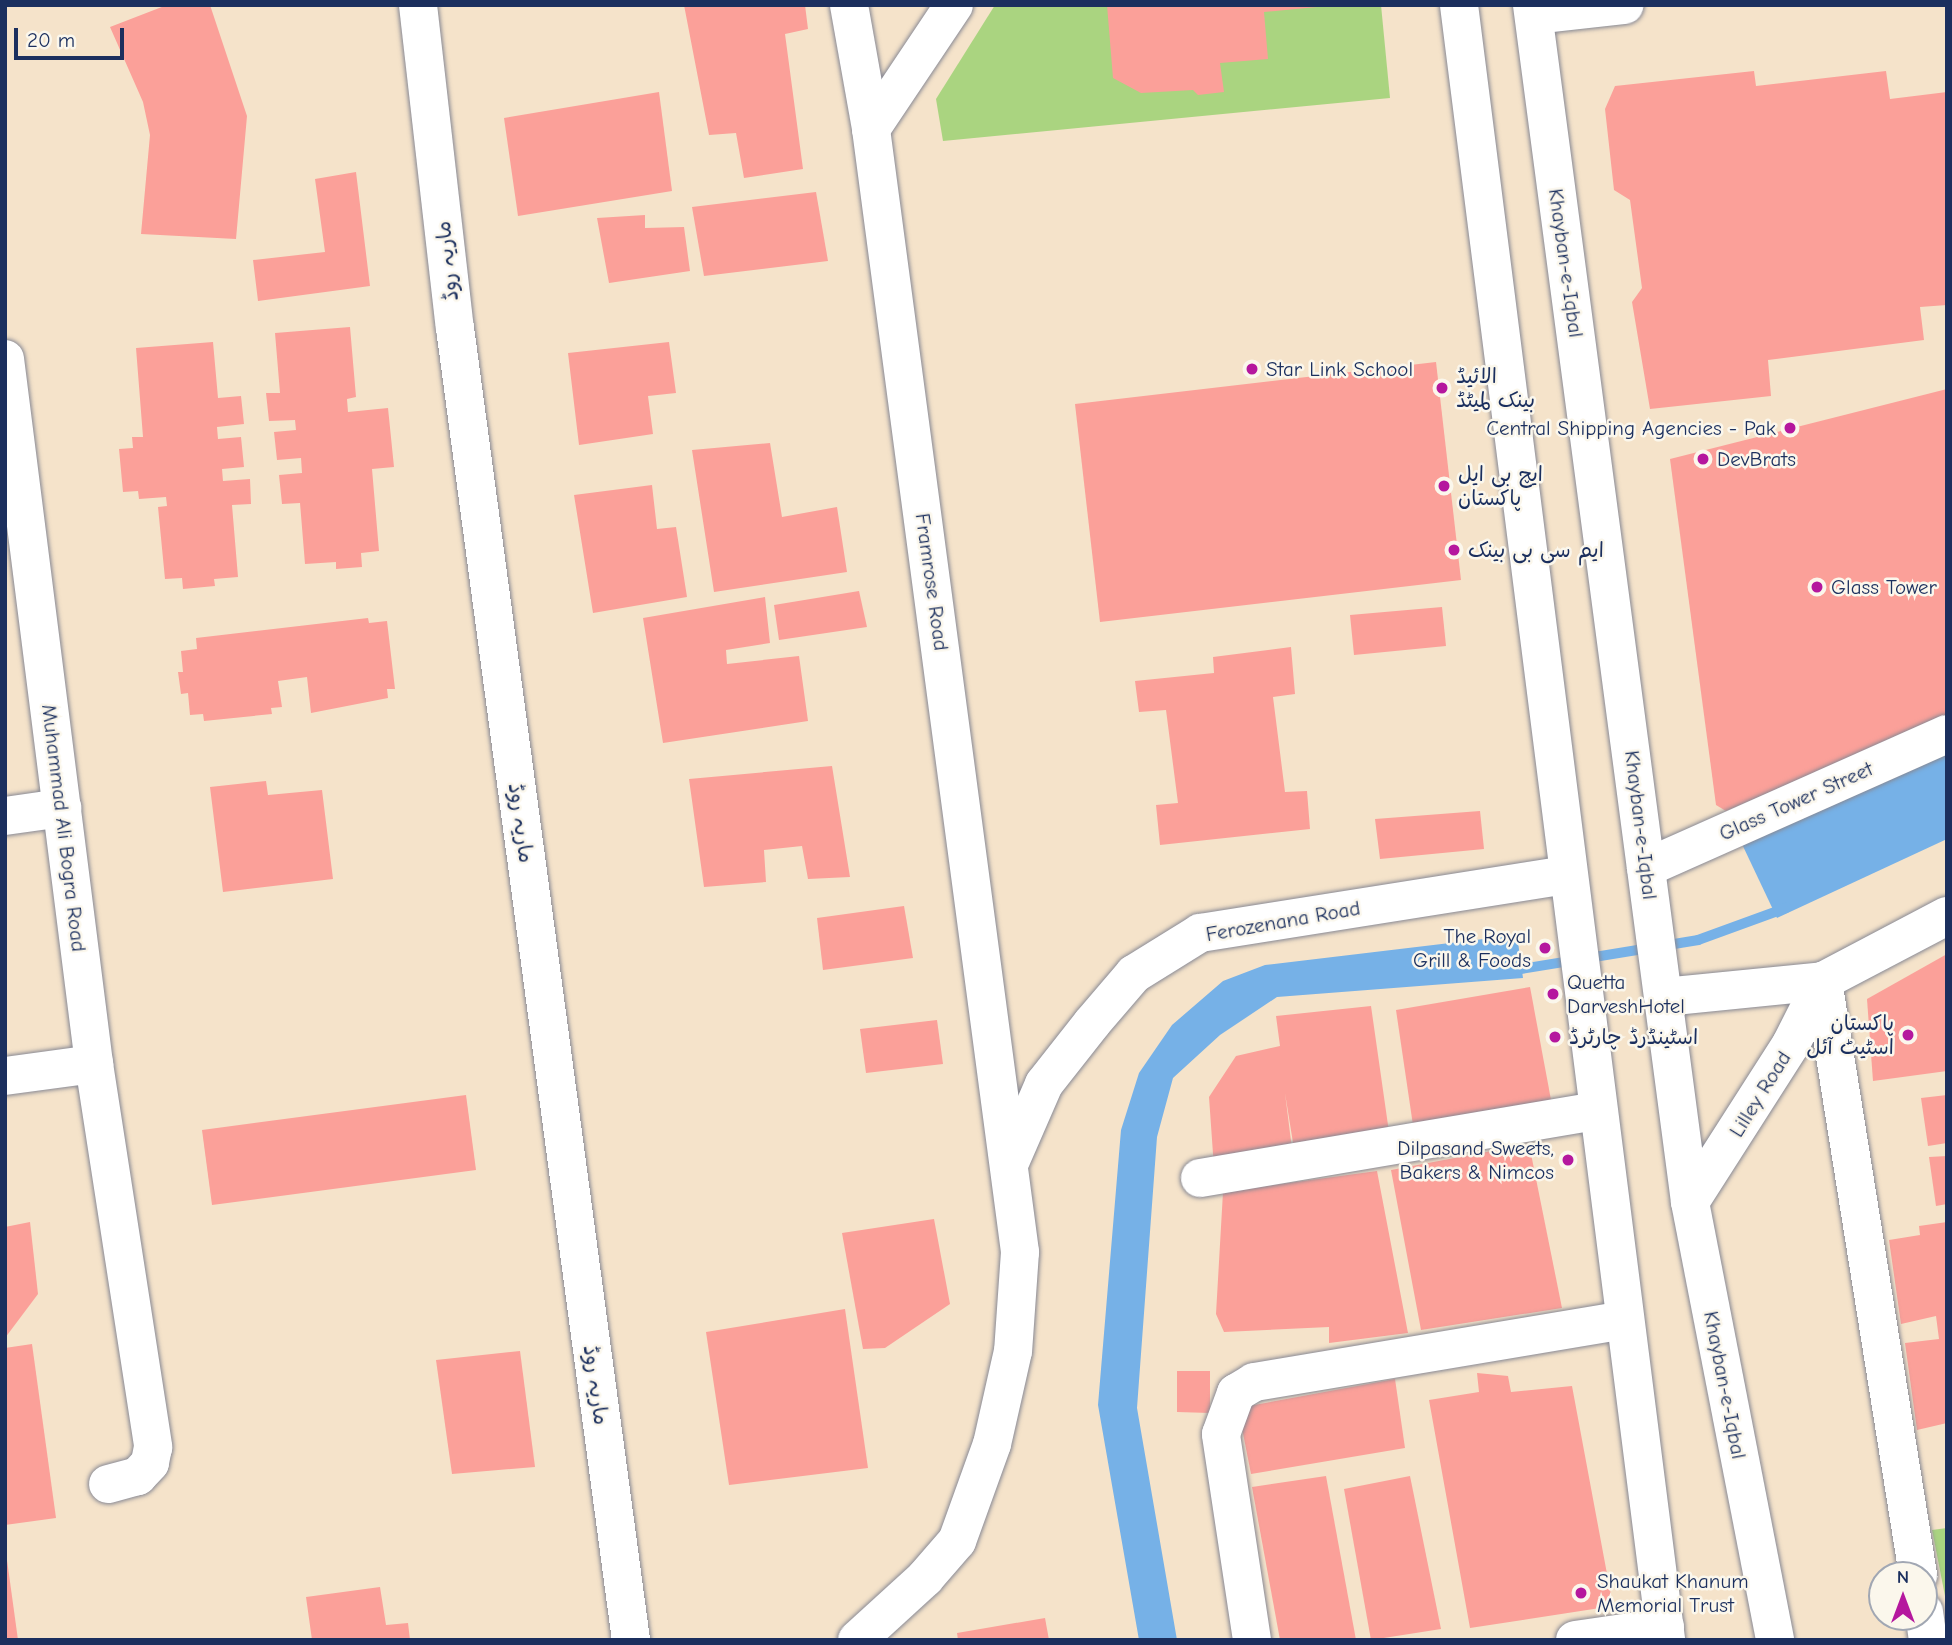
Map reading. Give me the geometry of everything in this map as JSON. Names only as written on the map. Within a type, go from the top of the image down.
[{"type":"street","name":"ماریہ روڈ","points":[[418,5],[454,327],[631,1640]]},
{"type":"street","name":"Framrose Road","points":[[849,5],[871,129],[1011,1160]]},
{"type":"street","points":[[871,129],[954,5]]},
{"type":"street","points":[[1459,5],[1566,875],[1665,1633],[1575,1640]]},
{"type":"street","points":[[1548,9],[1624,5]]},
{"type":"street","name":"Khayban-e-Iqbal","points":[[1548,9],[1646,869],[1690,1202],[1775,1640]]},
{"type":"street","name":"Muhammad Ali Bogra Road","points":[[5,359],[93,1064],[127,1296],[153,1447],[150,1463],[138,1476],[108,1484]]},
{"type":"street","name":"Glass Tower Street","points":[[1646,869],[1947,734]]},
{"type":"street","points":[[5,816],[62,808]]},
{"type":"street","name":"Ferozenana Road","points":[[857,1640],[925,1577],[957,1541],[992,1444],[1013,1351],[1020,1252],[1011,1160],[1044,1084],[1134,974],[1200,933],[1566,875]]},
{"type":"street","points":[[1664,997],[1823,981],[1947,916]]},
{"type":"street","points":[[1823,981],[1916,1561]]},
{"type":"street","name":"Lilley Road","points":[[1690,1202],[1791,1044],[1823,981]]},
{"type":"street","points":[[5,1076],[93,1064]]},
{"type":"street","points":[[1199,1178],[1597,1111]]},
{"type":"street","points":[[1252,1640],[1221,1434],[1236,1393],[1254,1382],[1624,1320]]},
{"type":"green space","points":[[995,5],[1381,5],[1390,98],[943,141],[936,99]]},
{"type":"green space","points":[[1947,1528],[1947,1606],[1932,1530]]},
{"type":"water","points":[[1947,745],[1947,839],[1777,918],[1741,842]]},
{"type":"water","points":[[1517,935],[1523,978],[1277,997],[1220,1035],[1173,1078],[1157,1137],[1137,1408],[1177,1640],[1139,1640],[1098,1405],[1121,1130],[1139,1073],[1172,1025],[1223,981],[1265,965]]},
{"type":"building","points":[[167,5],[210,5],[247,116],[236,239],[141,234],[150,135],[143,102],[110,27]]},
{"type":"building","points":[[684,5],[805,5],[808,29],[785,34],[803,169],[744,178],[736,133],[709,135]]},
{"type":"building","points":[[1107,5],[1317,7],[1264,12],[1268,59],[1220,63],[1224,92],[1198,95],[1193,90],[1141,93],[1113,78]]},
{"type":"building","points":[[1754,71],[1756,86],[1886,71],[1890,99],[1947,92],[1947,305],[1920,307],[1924,340],[1768,360],[1771,396],[1650,409],[1632,302],[1642,288],[1630,200],[1614,190],[1605,109],[1615,86]]},
{"type":"building","points":[[659,92],[672,191],[518,216],[504,118]]},
{"type":"building","points":[[356,172],[370,286],[258,301],[253,260],[325,252],[315,179]]},
{"type":"building","points":[[816,192],[828,261],[704,276],[692,207]]},
{"type":"building","points":[[645,215],[645,228],[684,227],[690,271],[609,283],[597,218]]},
{"type":"building","points":[[350,327],[356,397],[347,399],[348,412],[388,408],[394,467],[372,469],[379,551],[361,553],[362,567],[336,569],[336,562],[305,564],[300,503],[282,504],[279,475],[302,473],[301,458],[277,460],[274,432],[296,430],[295,420],[269,421],[266,393],[280,393],[275,333]]},
{"type":"building","points":[[213,342],[218,398],[241,396],[244,424],[217,427],[218,439],[241,437],[244,467],[222,469],[223,481],[250,479],[251,504],[232,505],[238,577],[214,579],[215,586],[183,589],[182,578],[165,579],[158,507],[167,506],[166,497],[139,499],[138,491],[123,492],[119,449],[133,448],[132,437],[143,437],[136,348]]},
{"type":"building","points":[[669,342],[676,393],[648,396],[653,434],[579,445],[568,353]]},
{"type":"building","points":[[1436,362],[1461,580],[1100,622],[1075,404]]},
{"type":"building","name":"Glass Tower","points":[[1947,389],[1947,716],[1726,811],[1716,805],[1670,459]]},
{"type":"building","points":[[770,443],[782,517],[837,507],[847,572],[714,592],[692,450]]},
{"type":"building","points":[[652,485],[657,529],[676,527],[687,597],[593,613],[574,495]]},
{"type":"building","points":[[859,591],[867,627],[779,640],[774,605]]},
{"type":"building","points":[[765,597],[770,643],[726,650],[727,664],[799,656],[808,721],[663,743],[643,618]]},
{"type":"building","points":[[1442,607],[1446,646],[1354,655],[1350,615]]},
{"type":"building","points":[[368,618],[369,623],[387,621],[395,689],[387,689],[388,698],[311,713],[307,677],[278,681],[282,707],[271,708],[272,714],[204,721],[203,714],[190,715],[188,693],[181,694],[178,672],[183,672],[181,651],[197,649],[196,638]]},
{"type":"building","points":[[1291,647],[1295,694],[1273,697],[1285,792],[1307,791],[1310,829],[1160,845],[1156,805],[1178,803],[1166,710],[1139,712],[1135,681],[1214,673],[1213,657]]},
{"type":"building","points":[[832,766],[850,877],[808,879],[802,846],[764,850],[766,882],[704,887],[689,779]]},
{"type":"building","points":[[266,781],[268,795],[322,790],[333,879],[223,892],[210,787]]},
{"type":"building","points":[[1480,811],[1484,849],[1380,859],[1375,819]]},
{"type":"building","points":[[904,906],[913,958],[823,970],[817,918]]},
{"type":"building","name":"پاکستان اسٹیٹ آئل","points":[[1947,954],[1947,1071],[1873,1081],[1867,999]]},
{"type":"building","points":[[1530,987],[1554,1116],[1414,1132],[1396,1010]]},
{"type":"building","points":[[1371,1006],[1390,1139],[1294,1149],[1285,1093],[1293,1157],[1214,1168],[1209,1097],[1236,1056],[1280,1046],[1276,1016]]},
{"type":"building","points":[[937,1020],[943,1064],[866,1073],[860,1029]]},
{"type":"building","points":[[466,1095],[476,1170],[212,1205],[202,1130]]},
{"type":"building","points":[[1947,1095],[1947,1143],[1928,1146],[1921,1098]]},
{"type":"building","points":[[1529,1144],[1562,1308],[1421,1330],[1391,1170]]},
{"type":"building","points":[[1947,1156],[1947,1204],[1936,1206],[1929,1157]]},
{"type":"building","points":[[1377,1171],[1408,1333],[1329,1343],[1329,1327],[1224,1332],[1216,1314],[1223,1192]]},
{"type":"building","points":[[934,1219],[950,1304],[885,1348],[863,1349],[842,1233]]},
{"type":"building","points":[[30,1222],[38,1294],[5,1338],[5,1227]]},
{"type":"building","points":[[1947,1222],[1947,1423],[1917,1430],[1905,1343],[1939,1339],[1936,1316],[1901,1324],[1889,1240],[1920,1235],[1919,1226]]},
{"type":"building","points":[[845,1309],[868,1468],[729,1485],[706,1332]]},
{"type":"building","points":[[32,1344],[56,1518],[5,1525],[5,1348]]},
{"type":"building","points":[[520,1351],[535,1467],[452,1474],[436,1360]]},
{"type":"building","points":[[1177,1371],[1210,1371],[1210,1413],[1177,1412]]},
{"type":"building","points":[[1477,1373],[1508,1376],[1511,1392],[1572,1386],[1613,1606],[1470,1628],[1429,1400],[1479,1392]]},
{"type":"building","points":[[1395,1379],[1405,1448],[1251,1474],[1238,1408]]},
{"type":"building","points":[[1326,1476],[1356,1640],[1280,1640],[1252,1487]]},
{"type":"building","points":[[1410,1476],[1441,1629],[1371,1640],[1344,1489]]},
{"type":"building","points":[[7,1560],[18,1640],[5,1640]]},
{"type":"building","points":[[380,1587],[386,1625],[408,1623],[410,1640],[312,1640],[306,1597]]},
{"type":"building","points":[[1045,1618],[1049,1640],[958,1640],[957,1633]]},
{"type":"waterway","points":[[1509,971],[1698,940],[1786,908]]},
{"type":"place","name":"Star Link School","points":[[1252,369]]},
{"type":"place","name":"الائیڈ بینک لمیٹڈ","points":[[1442,388]]},
{"type":"place","name":"Central Shipping Agencies - Pak","points":[[1790,428]]},
{"type":"place","name":"DevBrats","points":[[1703,459]]},
{"type":"place","name":"ایچ بی ایل پاکستان","points":[[1444,486]]},
{"type":"place","name":"ایم سی بی بینک","points":[[1454,550]]},
{"type":"place","name":"Glass Tower","points":[[1817,587]]},
{"type":"place","name":"The Royal Grill & Foods","points":[[1545,948]]},
{"type":"place","name":"Quetta DarveshHotel","points":[[1553,994]]},
{"type":"place","name":"پاکستان اسٹیٹ آئل","points":[[1908,1035]]},
{"type":"place","name":"اسٹینڈرڈ چارٹرڈ","points":[[1555,1037]]},
{"type":"place","name":"Dilpasand Sweets, Bakers & Nimcos","points":[[1568,1160]]},
{"type":"place","name":"Shaukat Khanum Memorial Trust","points":[[1581,1593]]}]
